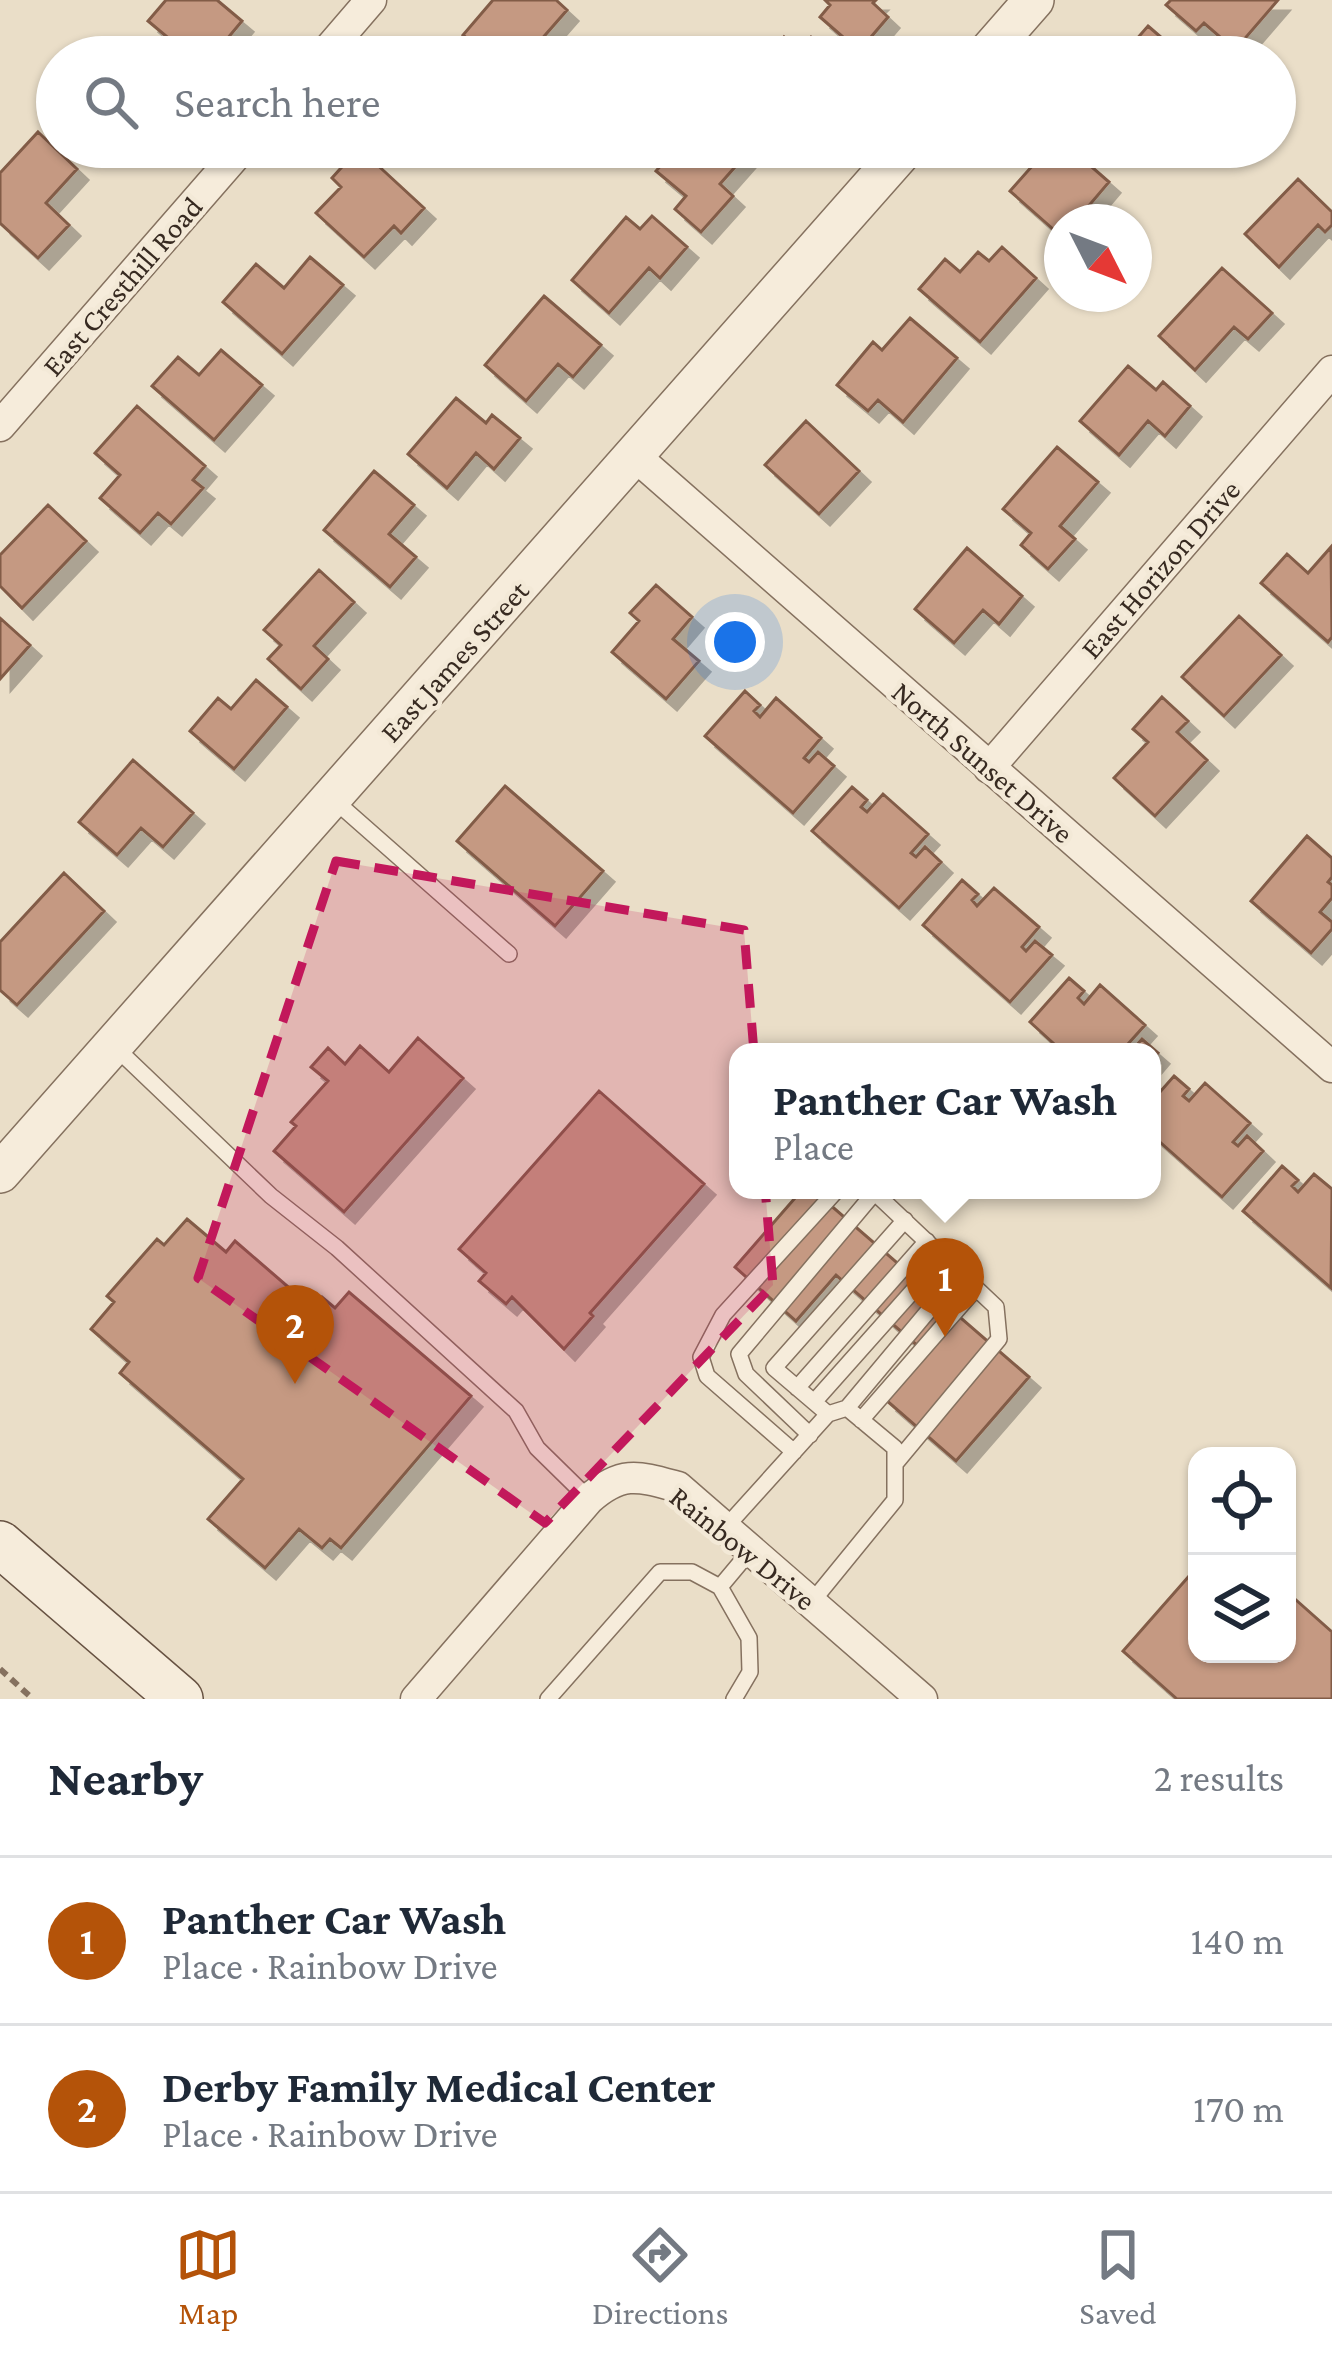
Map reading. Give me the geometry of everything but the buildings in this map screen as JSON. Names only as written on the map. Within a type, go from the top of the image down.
[{"type":"main road","points":[[0,1544],[180,1699]]},
{"type":"street","points":[[340,36],[371,0]]},
{"type":"street","points":[[1002,36],[1034,0]]},
{"type":"street","name":"East Cresthill Road","points":[[0,426],[225,168]]},
{"type":"street","name":"East James Street","points":[[0,1173],[888,168]]},
{"type":"street","name":"East Horizon Drive","points":[[989,768],[1332,371]]},
{"type":"street","name":"North Sunset Drive","points":[[635,456],[1330,1062]]},
{"type":"street","name":"Rainbow Drive","points":[[416,1699],[589,1499],[607,1484],[629,1476],[677,1487],[811,1603],[903,1692]]},
{"type":"lane","points":[[332,798],[509,954]]},
{"type":"lane","points":[[113,1045],[271,1196],[337,1248],[516,1411],[537,1448],[589,1499]]},
{"type":"lane","points":[[794,1452],[707,1376],[701,1357],[723,1315],[829,1199]]},
{"type":"lane","points":[[810,1435],[746,1374],[739,1354],[867,1199]]},
{"type":"lane","points":[[883,1199],[996,1307],[999,1339],[895,1464]]},
{"type":"lane","points":[[828,1414],[774,1368],[905,1220]]},
{"type":"lane","points":[[797,1388],[927,1241]]},
{"type":"lane","points":[[814,1402],[943,1257]]},
{"type":"lane","points":[[725,1528],[828,1414],[848,1408],[960,1273]]},
{"type":"lane","points":[[861,1420],[976,1288]]},
{"type":"lane","points":[[811,1603],[895,1500],[895,1448],[848,1408]]},
{"type":"lane","points":[[720,1587],[751,1550]]},
{"type":"lane","points":[[548,1699],[660,1573],[692,1572],[720,1587],[749,1638],[750,1672],[734,1699]]},
{"type":"path","points":[[0,1670],[33,1699]]},
{"type":"highlighted area","points":[[336,861],[744,930],[773,1285],[545,1523],[198,1278]]},
{"type":"place","name":"Panther Car Wash","points":[[945,1337]]},
{"type":"place","name":"Derby Family Medical Center","points":[[295,1384]]}]
